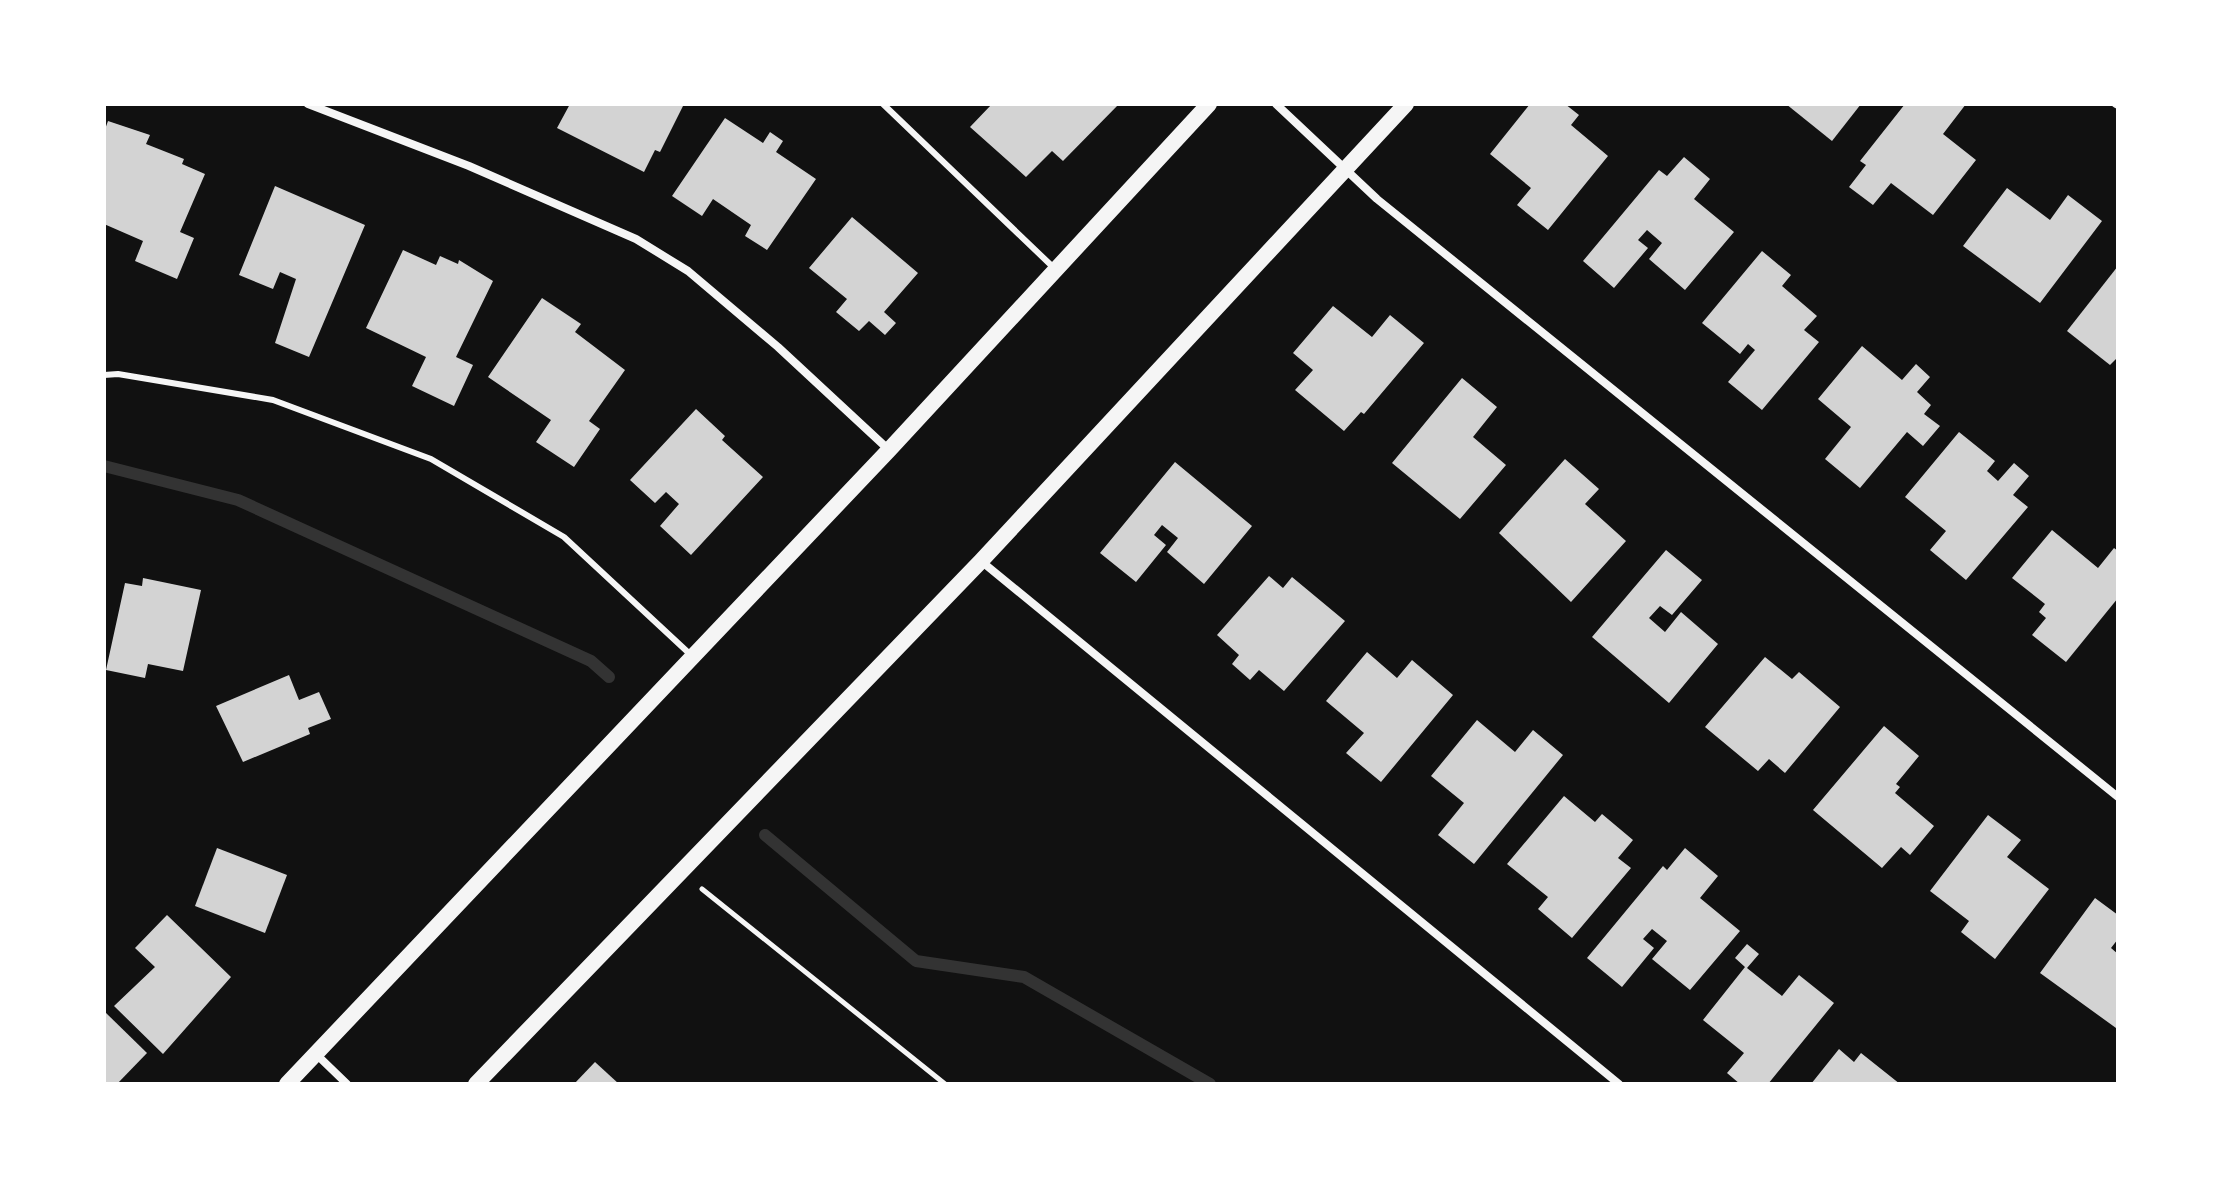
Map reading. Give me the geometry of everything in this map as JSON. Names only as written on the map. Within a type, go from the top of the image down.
[{"type":"main road","points":[[287,1084],[889,450],[1209,104]]},
{"type":"main road","points":[[476,1084],[981,561],[1341,170],[1406,104]]},
{"type":"street","points":[[308,104],[469,166],[636,239],[688,271],[778,347],[889,450]]},
{"type":"street","points":[[1276,104],[1341,170],[2118,797]]},
{"type":"street","points":[[981,561],[1619,1084]]},
{"type":"street","points":[[316,1054],[347,1084]]},
{"type":"lane","points":[[883,104],[1055,269]]},
{"type":"lane","points":[[104,375],[118,374],[273,400],[431,459],[564,537],[693,657]]},
{"type":"path","points":[[678,872],[945,1084]]},
{"type":"building","points":[[570,104],[684,104],[660,152],[655,150],[644,172],[557,128]]},
{"type":"building","points":[[992,104],[1119,104],[1063,161],[1052,151],[1026,177],[970,127]]},
{"type":"building","points":[[1530,104],[1565,104],[1579,115],[1571,125],[1608,156],[1548,230],[1517,205],[1531,188],[1490,154]]},
{"type":"building","points":[[1786,104],[1861,104],[1832,141]]},
{"type":"building","points":[[1905,104],[1966,104],[1943,134],[1976,160],[1933,215],[1891,183],[1873,205],[1849,187],[1866,165],[1860,161]]},
{"type":"building","points":[[725,118],[763,143],[770,132],[783,141],[776,152],[816,179],[767,250],[745,236],[751,225],[713,199],[702,216],[672,196]]},
{"type":"building","points":[[108,121],[150,135],[146,144],[184,159],[182,164],[205,174],[180,232],[194,238],[177,279],[135,261],[143,241],[104,224],[104,132]]},
{"type":"building","points":[[1684,157],[1710,179],[1694,199],[1734,232],[1685,290],[1649,259],[1662,243],[1647,230],[1638,240],[1648,248],[1614,288],[1583,261],[1659,170],[1667,176]]},
{"type":"building","points":[[275,186],[365,225],[309,357],[275,343],[296,279],[280,272],[273,289],[239,275]]},
{"type":"building","points":[[2007,188],[2050,220],[2068,195],[2102,221],[2040,303],[1963,246]]},
{"type":"building","points":[[852,217],[918,273],[884,312],[896,323],[885,335],[869,321],[859,331],[836,312],[847,299],[809,268]]},
{"type":"building","points":[[403,250],[436,265],[440,256],[458,264],[459,260],[493,281],[456,357],[473,365],[454,406],[412,386],[426,357],[366,328]]},
{"type":"building","points":[[1762,251],[1791,275],[1782,286],[1817,316],[1804,330],[1819,342],[1762,410],[1728,382],[1755,350],[1748,344],[1740,354],[1702,323]]},
{"type":"building","points":[[2118,266],[2118,357],[2110,365],[2067,331]]},
{"type":"building","points":[[542,298],[581,324],[575,332],[625,370],[589,421],[600,429],[574,467],[536,442],[551,420],[488,377]]},
{"type":"building","points":[[1333,306],[1372,337],[1390,315],[1424,343],[1364,414],[1361,412],[1344,431],[1295,390],[1313,370],[1293,353]]},
{"type":"building","points":[[1862,346],[1902,380],[1916,364],[1930,377],[1917,392],[1931,405],[1924,414],[1940,426],[1923,446],[1907,432],[1860,488],[1825,459],[1851,427],[1818,399]]},
{"type":"building","points":[[1462,378],[1497,407],[1473,437],[1506,465],[1460,519],[1392,463]]},
{"type":"building","points":[[696,409],[725,436],[722,440],[763,477],[691,555],[660,526],[679,504],[666,492],[655,503],[630,480]]},
{"type":"building","points":[[1959,432],[1995,461],[1987,471],[1998,481],[2014,463],[2029,476],[2013,495],[2028,507],[1966,580],[1930,550],[1946,531],[1905,497]]},
{"type":"building","points":[[1565,459],[1599,489],[1585,504],[1626,541],[1571,602],[1499,533]]},
{"type":"building","points":[[1175,462],[1252,526],[1204,584],[1167,552],[1178,538],[1162,525],[1154,535],[1166,545],[1136,582],[1100,553]]},
{"type":"building","points":[[2052,530],[2098,568],[2114,548],[2118,551],[2118,598],[2066,662],[2032,635],[2046,618],[2039,612],[2045,604],[2012,578]]},
{"type":"building","points":[[1666,550],[1702,580],[1672,615],[1660,606],[1649,618],[1665,632],[1681,612],[1718,644],[1669,703],[1592,637]]},
{"type":"building","points":[[1269,576],[1283,588],[1292,577],[1345,621],[1284,691],[1259,670],[1250,680],[1232,664],[1239,655],[1217,635]]},
{"type":"building","points":[[143,578],[201,590],[183,671],[148,664],[145,678],[106,670],[125,583],[142,586]]},
{"type":"building","points":[[1367,652],[1397,678],[1412,660],[1453,695],[1381,782],[1346,753],[1364,733],[1326,701]]},
{"type":"building","points":[[1765,657],[1792,679],[1799,672],[1840,707],[1785,773],[1769,759],[1758,771],[1705,727]]},
{"type":"building","points":[[289,675],[299,700],[319,692],[331,719],[308,728],[310,734],[243,762],[216,706]]},
{"type":"building","points":[[1477,720],[1515,752],[1533,730],[1563,755],[1474,864],[1438,835],[1464,803],[1431,776]]},
{"type":"building","points":[[1884,726],[1919,756],[1896,784],[1900,787],[1895,793],[1934,826],[1910,855],[1901,847],[1882,868],[1813,810]]},
{"type":"building","points":[[1564,796],[1595,822],[1602,814],[1633,840],[1618,858],[1631,868],[1572,938],[1538,909],[1548,897],[1507,864]]},
{"type":"building","points":[[1988,815],[2021,840],[2007,857],[2049,889],[1995,959],[1961,932],[1969,921],[1930,891]]},
{"type":"building","points":[[217,848],[287,875],[265,933],[195,906]]},
{"type":"building","points":[[1685,848],[1718,876],[1700,898],[1740,931],[1690,990],[1652,959],[1667,941],[1652,929],[1643,939],[1654,948],[1622,987],[1587,958],[1663,866],[1667,870]]},
{"type":"building","points":[[2095,898],[2118,915],[2118,939],[2111,948],[2118,954],[2116,1028],[2040,973]]},
{"type":"building","points":[[167,915],[231,977],[163,1054],[114,1006],[155,967],[135,948]]},
{"type":"building","points":[[1747,944],[1759,954],[1747,968],[1782,996],[1799,975],[1834,1003],[1768,1084],[1740,1084],[1727,1073],[1744,1053],[1703,1020],[1745,967],[1735,958]]},
{"type":"building","points":[[104,1011],[147,1053],[117,1084],[104,1084]]},
{"type":"building","points":[[1839,1049],[1854,1062],[1861,1053],[1900,1084],[1811,1084]]},
{"type":"building","points":[[595,1062],[619,1084],[574,1084]]},
{"type":"waterway","points":[[104,466],[238,500],[591,661],[609,677]]},
{"type":"waterway","points":[[765,835],[916,961],[1024,977],[1210,1084]]}]
